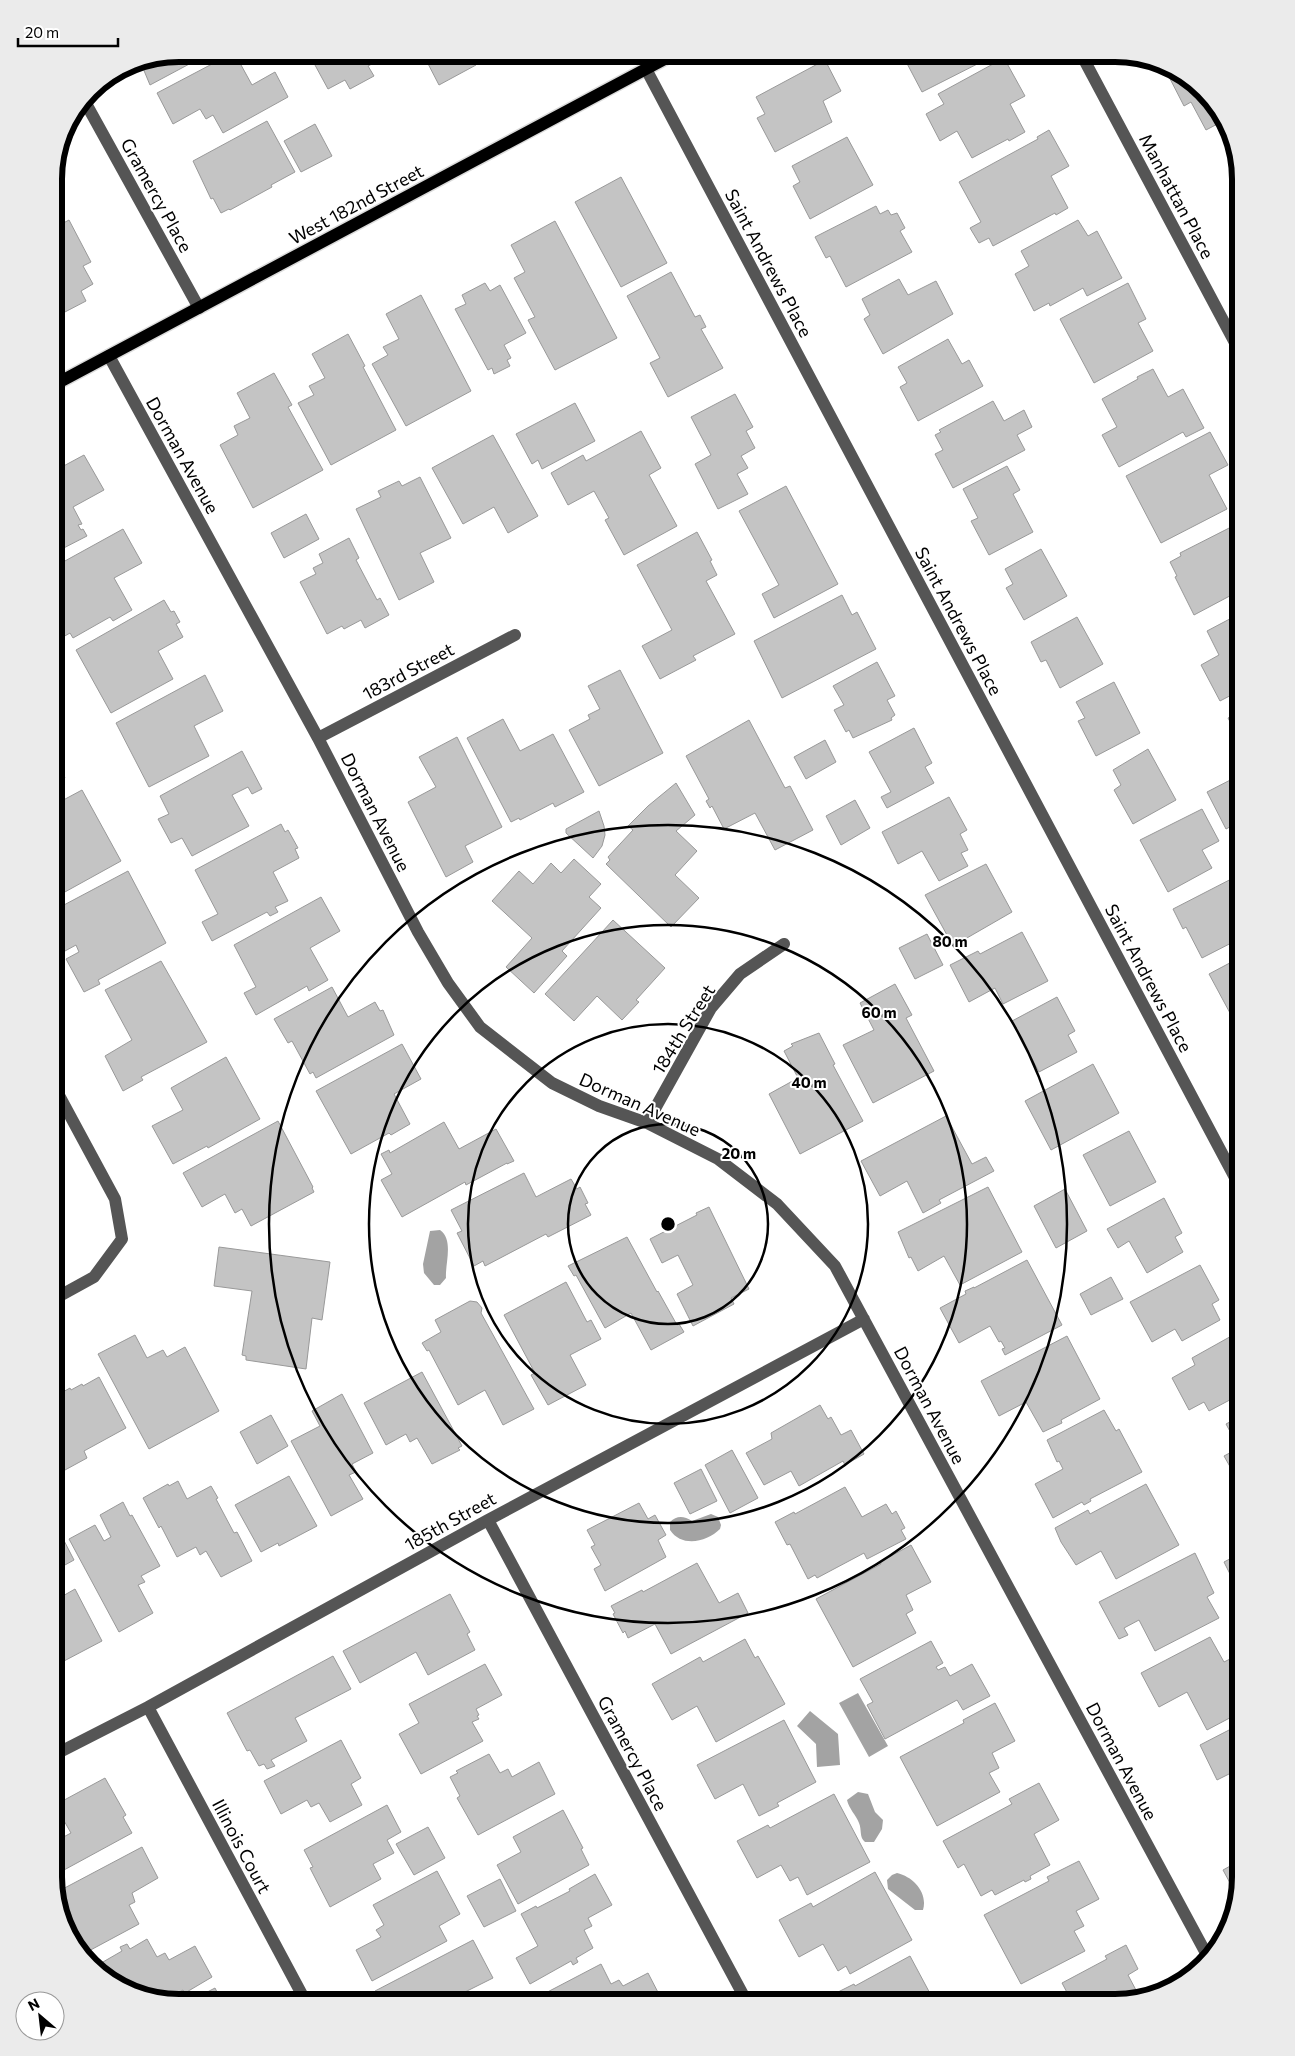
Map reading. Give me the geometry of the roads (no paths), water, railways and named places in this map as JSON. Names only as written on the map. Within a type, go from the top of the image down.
[{"type":"main road","name":"West 182nd Street","points":[[63,380],[658,63]]},
{"type":"street","name":"Manhattan Place","points":[[1086,63],[1232,337]]},
{"type":"street","name":"Saint Andrews Place","points":[[646,69],[1232,1172]]},
{"type":"street","name":"Gramercy Place","points":[[88,107],[199,308]]},
{"type":"street","name":"Dorman Avenue","points":[[108,356],[318,738],[418,932],[448,983],[480,1027],[552,1082],[598,1106],[647,1123],[718,1159],[777,1204],[835,1266],[1205,1952]]},
{"type":"street","name":"183rd Street","points":[[318,738],[515,635]]},
{"type":"street","name":"184th Street","points":[[647,1123],[712,1008],[740,974],[784,944]]},
{"type":"street","points":[[63,1103],[115,1199],[122,1239],[94,1278],[63,1294]]},
{"type":"street","name":"185th Street","points":[[63,1750],[148,1707],[488,1520],[864,1319]]},
{"type":"street","name":"Gramercy Place","points":[[488,1520],[742,1994]]},
{"type":"street","name":"Illinois Court","points":[[148,1707],[301,1993]]}]
